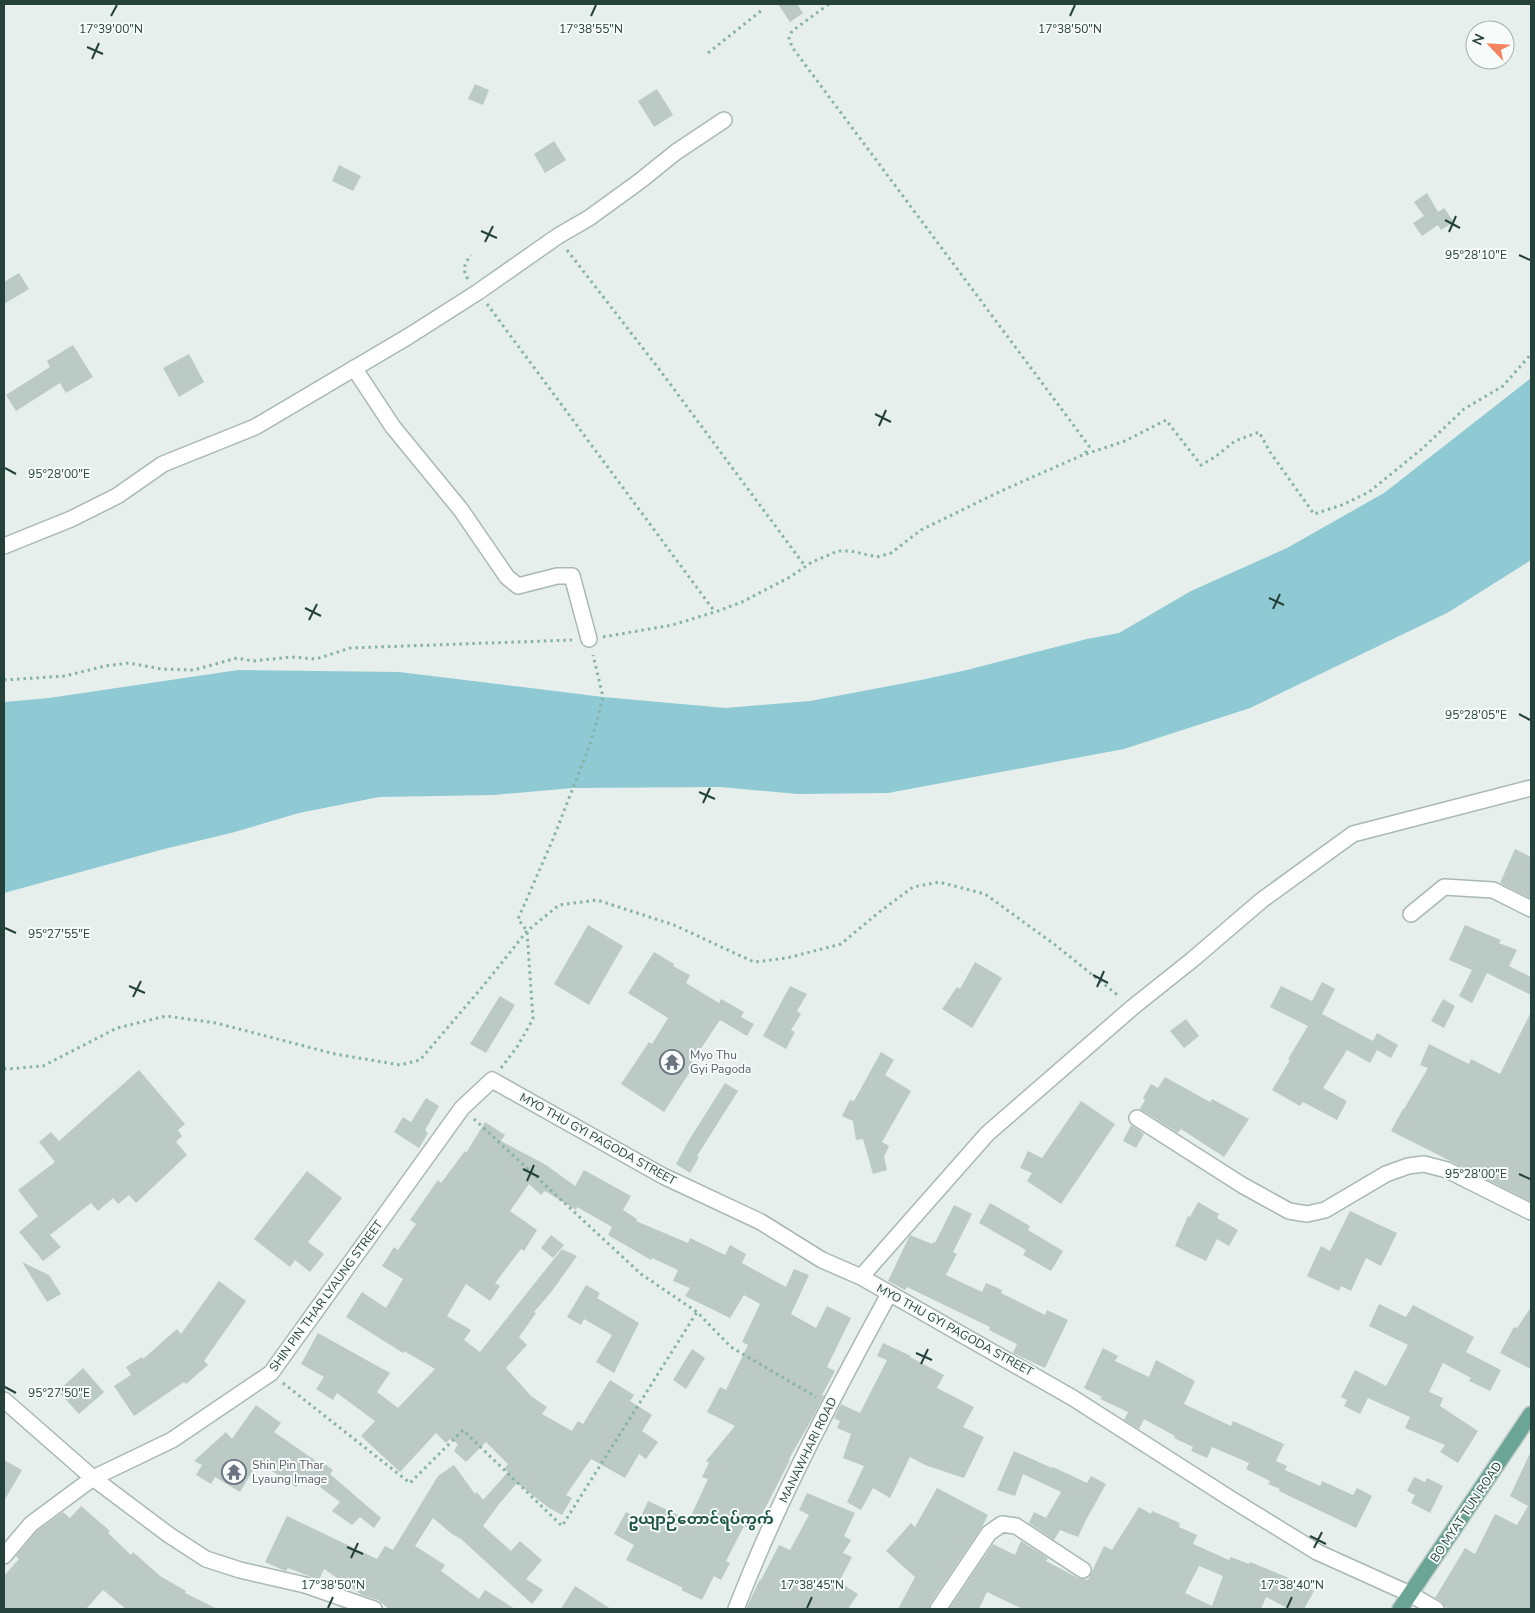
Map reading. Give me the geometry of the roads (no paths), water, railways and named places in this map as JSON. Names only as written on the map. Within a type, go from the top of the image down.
[{"type":"main road","name":"BO MYAT TUN ROAD","points":[[1400,1609],[1531,1414]]},
{"type":"street","points":[[4,546],[71,519],[117,496],[163,464],[255,427],[409,336],[478,292],[558,236],[589,218],[676,152],[724,120]]},
{"type":"street","points":[[354,368],[394,427],[461,510],[508,577],[518,586],[557,576],[572,576],[589,639]]},
{"type":"street","points":[[861,1277],[987,1134],[1133,1007],[1262,900],[1353,834],[1531,788]]},
{"type":"street","points":[[1411,914],[1444,887],[1493,890],[1531,909]]},
{"type":"street","name":"MYO THU GYI PAGODA STREET","points":[[492,1080],[663,1176],[761,1222],[822,1260],[861,1277],[1074,1398],[1231,1500],[1317,1552],[1410,1594],[1436,1609]]},
{"type":"street","name":"SHIN PIN THAR LYAUNG STREET","points":[[4,1556],[31,1524],[93,1478],[172,1440],[271,1373],[462,1108],[492,1080]]},
{"type":"street","points":[[1137,1118],[1289,1211],[1307,1214],[1325,1210],[1386,1174],[1408,1166],[1424,1164],[1447,1170],[1531,1212]]},
{"type":"street","name":"MANAWHARI ROAD","points":[[736,1609],[753,1565],[829,1404],[889,1294]]},
{"type":"street","points":[[4,1400],[93,1478],[169,1535],[206,1559],[240,1570],[305,1585],[374,1609]]},
{"type":"street","points":[[938,1609],[989,1533],[1002,1524],[1016,1526],[1082,1570]]},
{"type":"water","points":[[1531,378],[1531,560],[1447,613],[1250,708],[1124,749],[888,793],[798,794],[720,787],[573,788],[493,795],[379,797],[299,813],[231,833],[164,849],[4,893],[4,702],[49,698],[238,670],[399,672],[603,697],[726,708],[810,701],[921,680],[1087,639],[1119,633],[1191,591],[1287,548],[1384,493]]},
{"type":"place","name":"Myo Thu Gyi Pagoda","points":[[672,1062]]},
{"type":"place","name":"Shin Pin Thar Lyaung Image","points":[[234,1472]]},
{"type":"district","name":"ဥယျာဉ်တောင်ရပ်ကွက်","points":[[701,1519]]}]
